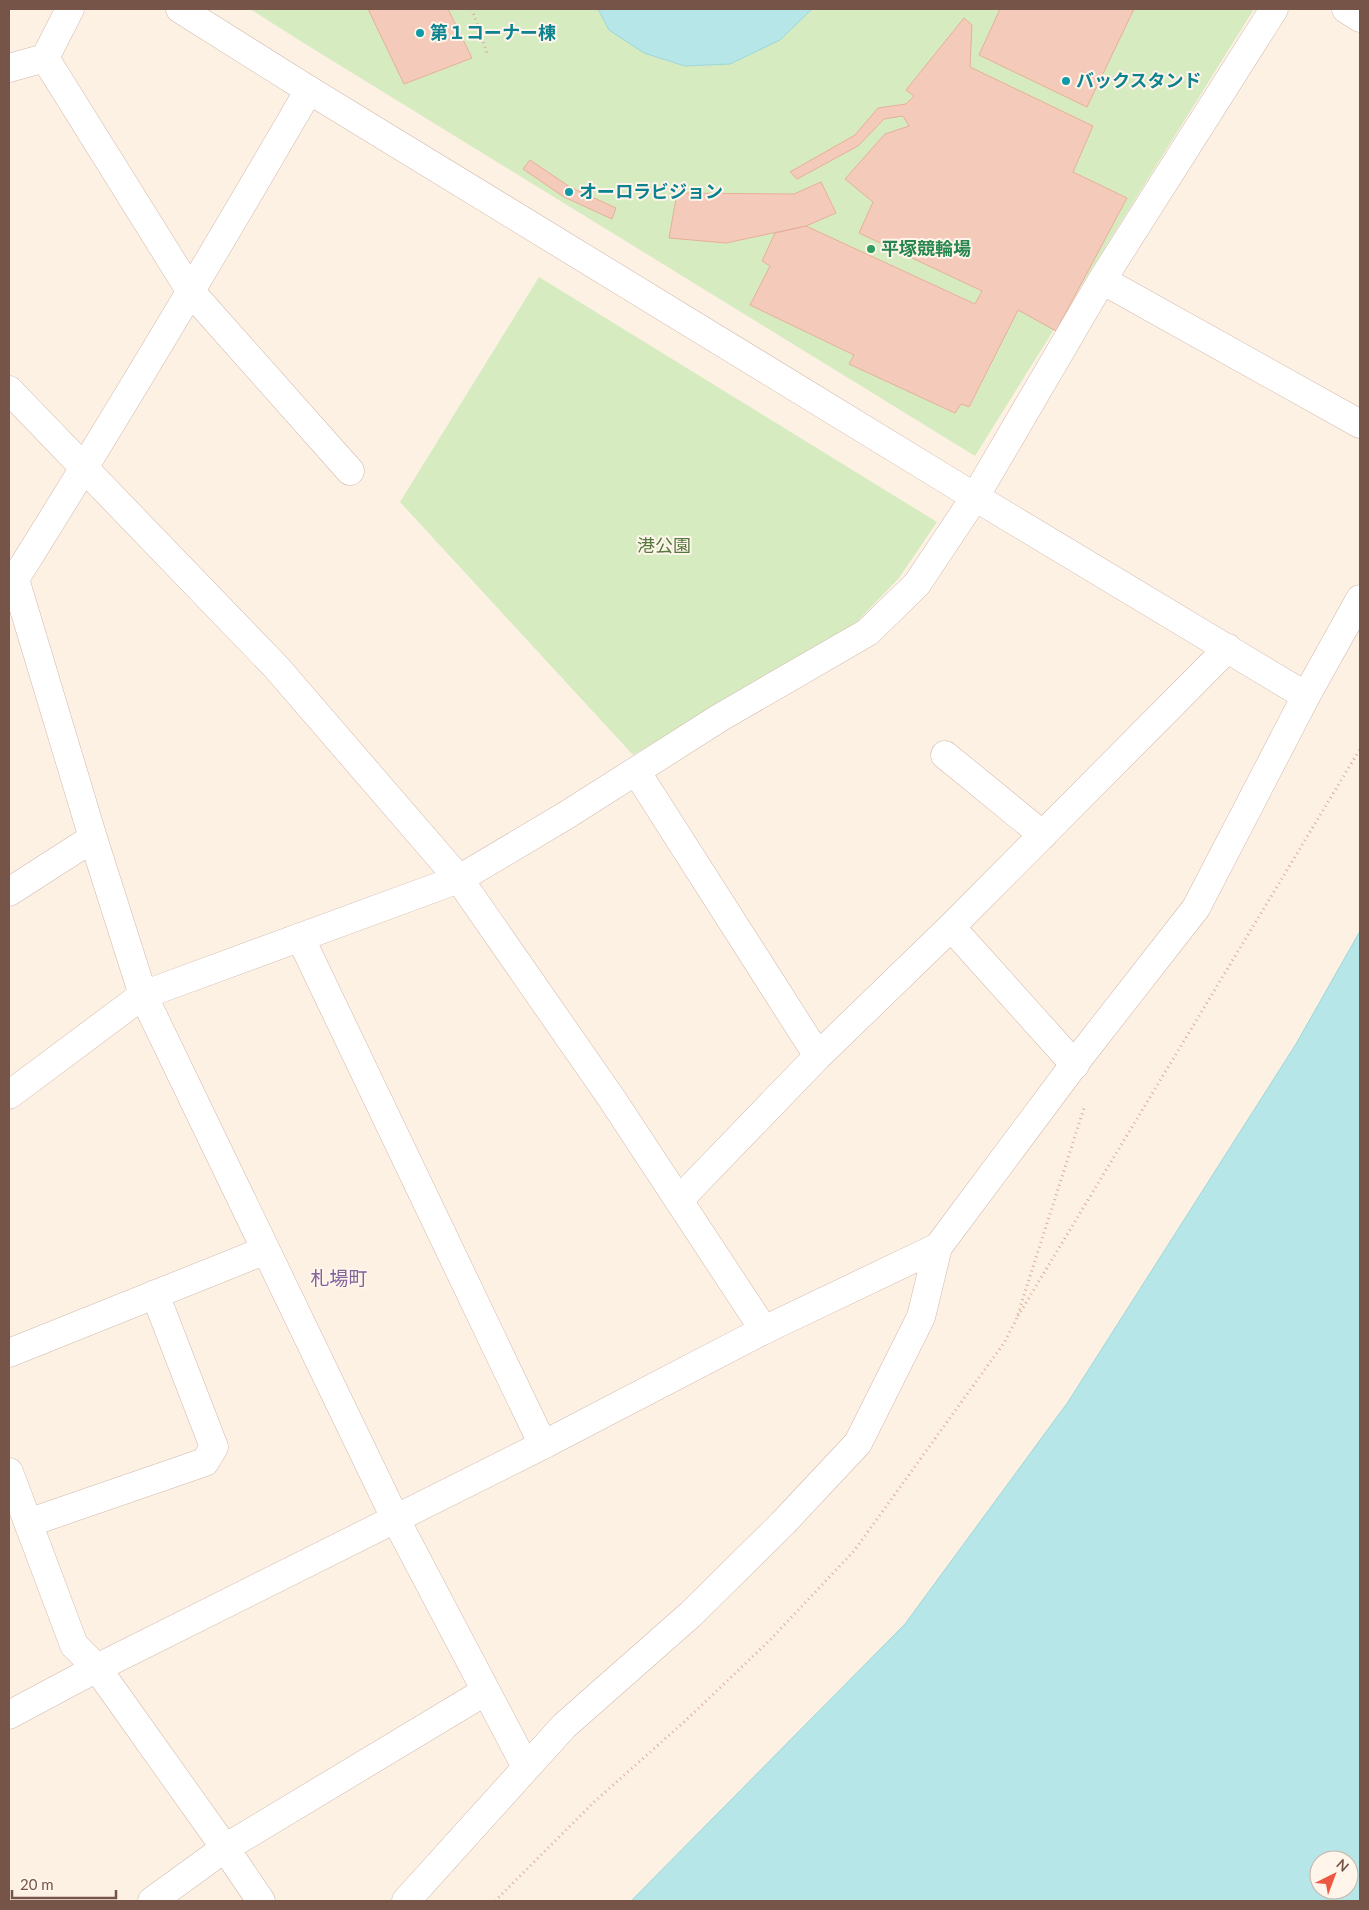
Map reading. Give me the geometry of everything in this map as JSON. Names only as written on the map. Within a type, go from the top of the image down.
[{"type":"street","points":[[9,68],[45,58],[70,9]]},
{"type":"street","points":[[180,9],[309,90],[975,497],[1306,696]]},
{"type":"street","points":[[9,1095],[143,995],[459,879],[566,816],[721,717],[868,632],[917,584],[975,497],[1102,280],[1274,9]]},
{"type":"street","points":[[1346,9],[1360,18]]},
{"type":"street","points":[[45,58],[191,292],[350,471]]},
{"type":"street","points":[[309,90],[85,468],[12,580],[143,995],[395,1518],[526,1768]]},
{"type":"street","points":[[1102,280],[1360,424]]},
{"type":"street","points":[[9,390],[277,668],[459,879],[612,1099],[764,1330]]},
{"type":"street","points":[[406,1901],[564,1726],[691,1614],[783,1524],[858,1443],[921,1318],[938,1247],[1196,908],[1306,696],[1360,599]]},
{"type":"street","points":[[678,1200],[818,1056],[951,927],[1228,648]]},
{"type":"street","points":[[945,755],[1043,835]]},
{"type":"street","points":[[636,771],[818,1056]]},
{"type":"street","points":[[9,892],[93,838]]},
{"type":"street","points":[[951,927],[1079,1060]]},
{"type":"street","points":[[300,937],[544,1445]]},
{"type":"street","points":[[9,1715],[97,1668],[544,1445],[764,1330],[938,1247]]},
{"type":"street","points":[[9,1353],[266,1250]]},
{"type":"street","points":[[28,1523],[205,1462],[214,1447],[155,1294]]},
{"type":"street","points":[[9,1472],[74,1645],[97,1668],[261,1901]]},
{"type":"street","points":[[152,1901],[225,1848],[486,1691]]},
{"type":"path","points":[[472,9],[488,56]]},
{"type":"path","points":[[495,1901],[594,1802],[684,1722],[768,1642],[854,1551],[1004,1343],[1016,1320],[1360,749]]},
{"type":"path","points":[[1016,1320],[1086,1106],[1079,1060]]},
{"type":"green space","name":"平塚競輪場","points":[[250,9],[1254,9],[975,456]]},
{"type":"green space","name":"港公園","points":[[539,277],[937,522],[899,578],[855,624],[633,755],[400,502]]},
{"type":"water","points":[[598,9],[812,9],[780,40],[730,64],[685,66],[644,53],[609,30]]},
{"type":"water","points":[[1360,931],[1360,1901],[631,1901],[905,1624],[1068,1402],[1296,1044]]},
{"type":"building","name":"第１コーナー棟","points":[[368,9],[448,9],[472,58],[404,84]]},
{"type":"building","name":"バックスタンド","points":[[1000,9],[1134,9],[1087,107],[979,55]]},
{"type":"building","points":[[964,18],[972,25],[970,67],[1093,126],[1073,172],[1127,198],[1056,331],[1018,310],[969,407],[961,404],[955,413],[849,364],[854,355],[750,305],[770,266],[762,261],[775,233],[806,226],[975,304],[982,291],[859,233],[873,202],[845,179],[885,134],[909,126],[903,116],[884,119],[858,146],[797,179],[790,172],[855,135],[878,108],[906,104],[914,96],[906,90]]},
{"type":"building","name":"オーロラビジョン","points":[[530,160],[570,187],[616,208],[612,219],[564,197],[523,169]]},
{"type":"building","points":[[821,182],[836,213],[806,226],[726,243],[669,238],[677,193],[794,194]]},
{"type":"place","name":"第１コーナー棟","points":[[420,33]]},
{"type":"place","name":"バックスタンド","points":[[1066,81]]},
{"type":"place","name":"オーロラビジョン","points":[[569,192]]},
{"type":"place","name":"平塚競輪場","points":[[871,249]]},
{"type":"district","name":"札場町","points":[[339,1278]]}]
